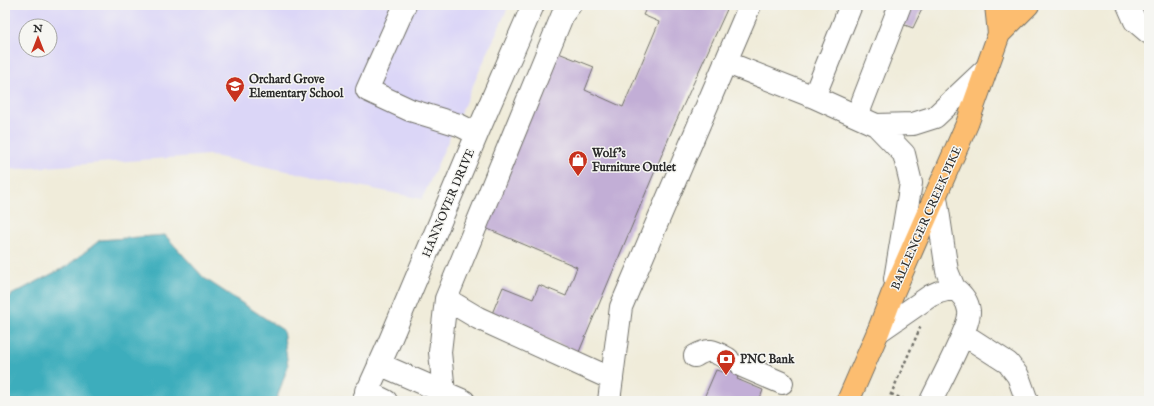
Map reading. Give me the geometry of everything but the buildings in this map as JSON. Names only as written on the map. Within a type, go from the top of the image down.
[{"type":"main road","name":"BALLENGER CREEK PIKE","points":[[848,401],[878,332],[892,295],[967,124],[999,34],[996,5]]},
{"type":"main road","name":"BALLENGER CREEK PIKE","points":[[999,34],[1028,5]]},
{"type":"street","points":[[405,5],[367,90],[410,110],[459,125],[477,134]]},
{"type":"street","name":"HANNOVER DRIVE","points":[[364,396],[386,350],[533,5]]},
{"type":"street","points":[[444,393],[440,352],[446,299],[564,14],[570,5]]},
{"type":"street","points":[[609,401],[621,307],[750,5]]},
{"type":"street","points":[[814,97],[850,5]]},
{"type":"street","points":[[867,121],[900,5]]},
{"type":"street","points":[[1128,5],[1135,21],[1149,33]]},
{"type":"street","points":[[725,62],[814,97],[867,121],[904,154],[911,183],[892,295]]},
{"type":"street","points":[[867,121],[913,124],[935,117],[987,68]]},
{"type":"street","points":[[936,197],[948,271],[954,288],[967,302],[969,310],[969,319],[936,399]]},
{"type":"street","points":[[878,332],[930,296],[954,288]]},
{"type":"street","points":[[446,299],[478,318],[612,379]]},
{"type":"street","points":[[963,334],[1008,363],[1018,376],[1027,401]]},
{"type":"street","points":[[695,356],[702,351],[711,350],[735,363],[782,383]]},
{"type":"street","points":[[379,364],[464,401]]},
{"type":"street","points":[[364,396],[386,401]]},
{"type":"path","points":[[888,401],[921,324]]},
{"type":"path","points":[[891,394],[908,401]]},
{"type":"shaded area","name":"Orchard Grove Elementary School","points":[[5,5],[509,5],[422,199],[209,155],[5,170]]},
{"type":"water","points":[[165,235],[204,278],[283,330],[288,366],[276,401],[5,401],[5,304],[11,295],[67,266],[100,240]]},
{"type":"place","name":"Orchard Grove Elementary School","points":[[235,103]]},
{"type":"place","name":"Wolf's Furniture Outlet","points":[[578,177]]},
{"type":"place","name":"PNC Bank","points":[[726,376]]}]
